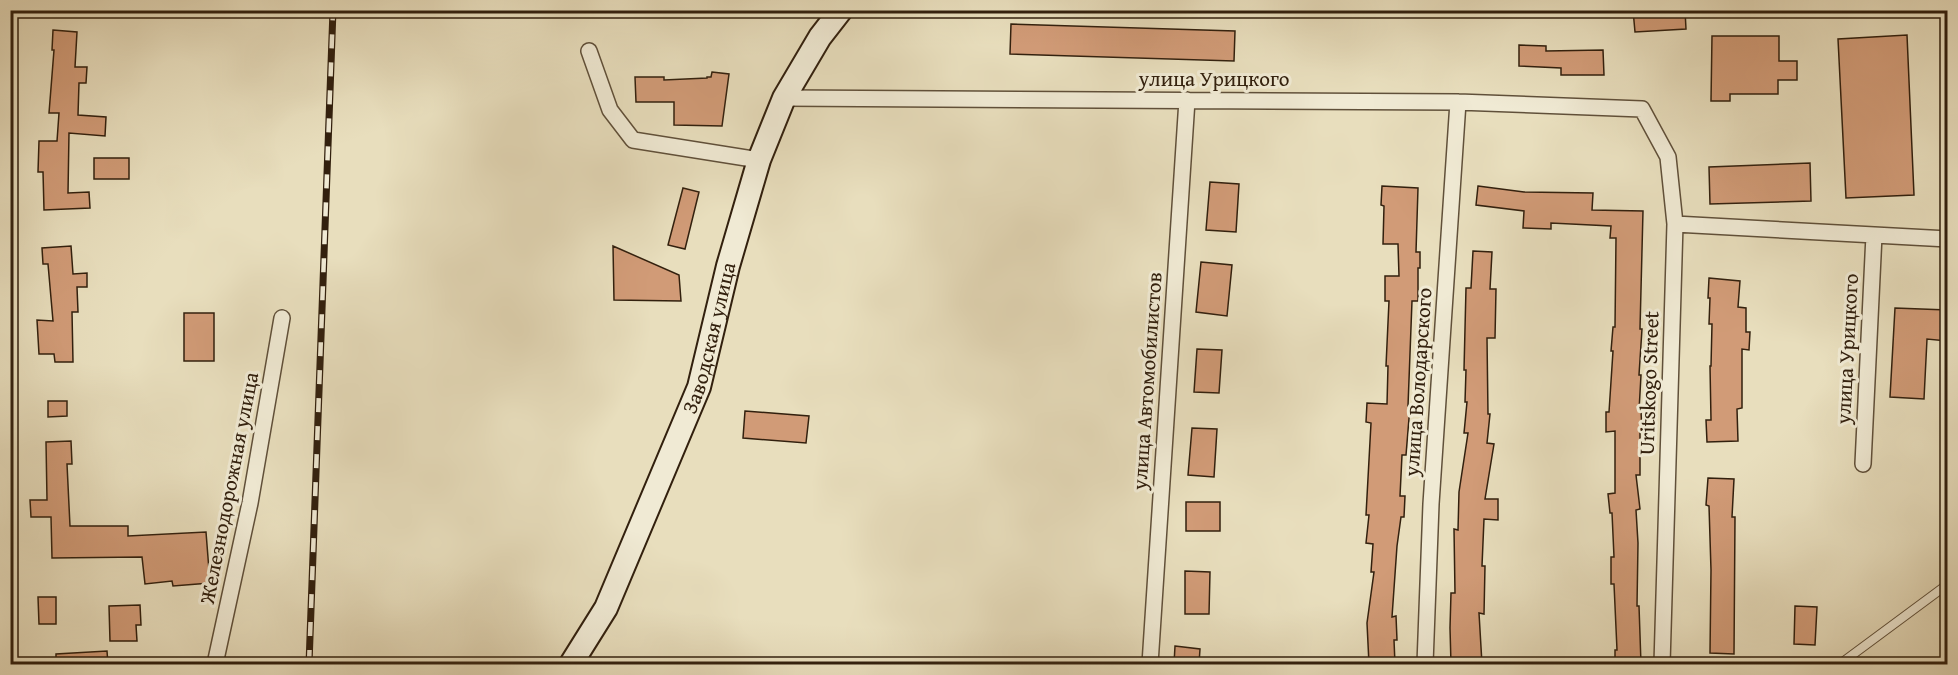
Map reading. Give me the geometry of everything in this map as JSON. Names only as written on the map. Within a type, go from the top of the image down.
[{"type":"main road","name":"Заводская улица","points":[[571,664],[606,608],[699,387],[728,266],[759,160],[784,98],[819,37],[841,10]]},
{"type":"street","points":[[589,51],[610,110],[633,140],[759,160]]},
{"type":"street","name":"улица Урицкого","points":[[784,98],[1458,102],[1642,109],[1668,157],[1675,224]]},
{"type":"street","name":"улица Автомобилистов","points":[[1150,664],[1187,100]]},
{"type":"street","name":"улица Володарского","points":[[1425,664],[1431,504],[1458,102]]},
{"type":"street","points":[[1675,224],[1947,239]]},
{"type":"street","name":"Uritskogo Street","points":[[1662,664],[1675,224]]},
{"type":"street","name":"улица Урицкого","points":[[1863,464],[1874,235]]},
{"type":"street","name":"Железнодорожная улица","points":[[215,664],[250,503],[282,318]]},
{"type":"lane","points":[[1840,664],[1947,584]]},
{"type":"building","points":[[1633,10],[1685,10],[1686,29],[1635,32]]},
{"type":"building","points":[[1011,24],[1235,31],[1234,61],[1010,54]]},
{"type":"building","points":[[53,30],[77,32],[75,67],[87,67],[86,83],[79,83],[78,115],[106,117],[105,136],[69,133],[68,193],[89,192],[90,208],[44,210],[43,172],[38,172],[39,141],[57,141],[59,113],[49,113],[54,50],[52,50]]},
{"type":"building","points":[[1907,35],[1914,195],[1846,198],[1838,39]]},
{"type":"building","points":[[1712,36],[1779,36],[1779,61],[1797,61],[1797,80],[1778,80],[1778,94],[1730,94],[1730,101],[1711,101]]},
{"type":"building","points":[[1519,45],[1546,46],[1546,51],[1603,50],[1604,75],[1561,75],[1561,68],[1519,66]]},
{"type":"building","points":[[712,72],[729,74],[722,126],[674,125],[674,102],[636,102],[635,77],[664,77],[664,80],[707,78],[711,77]]},
{"type":"building","points":[[94,158],[129,158],[129,179],[94,179]]},
{"type":"building","points":[[1810,163],[1811,201],[1710,204],[1709,167]]},
{"type":"building","points":[[1210,182],[1239,184],[1236,232],[1206,230]]},
{"type":"building","points":[[1382,186],[1418,188],[1416,252],[1420,252],[1420,268],[1418,268],[1418,301],[1412,301],[1408,406],[1410,406],[1406,455],[1402,455],[1400,496],[1405,496],[1404,517],[1401,517],[1397,546],[1392,617],[1396,616],[1395,664],[1369,664],[1367,623],[1374,572],[1371,572],[1373,544],[1366,543],[1369,515],[1366,515],[1371,423],[1366,422],[1367,403],[1387,404],[1389,301],[1385,301],[1385,276],[1399,276],[1398,244],[1383,244]]},
{"type":"building","points":[[1478,186],[1524,192],[1593,193],[1592,210],[1643,211],[1640,329],[1642,329],[1639,375],[1641,375],[1639,411],[1641,411],[1642,431],[1640,431],[1640,475],[1636,475],[1640,509],[1636,510],[1637,606],[1639,606],[1641,664],[1615,664],[1615,650],[1617,650],[1614,584],[1611,584],[1611,557],[1614,557],[1612,513],[1610,513],[1608,494],[1615,493],[1615,431],[1606,432],[1606,412],[1609,412],[1613,351],[1611,351],[1613,327],[1615,327],[1616,238],[1610,238],[1611,226],[1551,223],[1551,229],[1523,228],[1524,211],[1476,205]]},
{"type":"building","points":[[683,188],[699,192],[685,249],[668,245]]},
{"type":"building","points":[[71,246],[73,274],[87,273],[87,287],[77,287],[78,312],[72,312],[73,362],[55,362],[54,354],[39,354],[37,320],[53,321],[48,264],[43,264],[42,248]]},
{"type":"building","points":[[613,246],[679,275],[681,301],[614,300]]},
{"type":"building","points":[[1473,251],[1492,252],[1490,289],[1496,289],[1495,338],[1487,338],[1488,414],[1490,414],[1487,443],[1494,444],[1485,499],[1498,499],[1498,520],[1484,519],[1482,566],[1485,566],[1484,614],[1479,613],[1482,664],[1451,664],[1451,593],[1455,593],[1454,529],[1458,530],[1459,492],[1468,433],[1464,433],[1467,402],[1465,402],[1466,370],[1464,370],[1466,288],[1471,288]]},
{"type":"building","points":[[1201,262],[1232,265],[1227,316],[1196,312]]},
{"type":"building","points":[[1709,278],[1740,281],[1738,307],[1746,308],[1746,332],[1750,332],[1749,350],[1742,349],[1742,408],[1737,409],[1738,441],[1707,442],[1706,420],[1711,420],[1712,324],[1709,324]]},
{"type":"building","points":[[1895,308],[1947,310],[1947,341],[1927,339],[1924,399],[1890,397]]},
{"type":"building","points":[[184,313],[214,313],[214,361],[184,361]]},
{"type":"building","points":[[1197,349],[1222,350],[1219,393],[1194,392]]},
{"type":"building","points":[[48,401],[67,401],[67,416],[48,417]]},
{"type":"building","points":[[745,411],[809,416],[806,443],[743,438]]},
{"type":"building","points":[[1192,428],[1217,429],[1214,477],[1188,475]]},
{"type":"building","points":[[71,441],[72,464],[67,464],[70,526],[128,526],[128,536],[206,532],[210,583],[173,586],[172,581],[145,584],[142,557],[52,558],[51,517],[31,517],[30,500],[47,500],[46,442]]},
{"type":"building","points":[[1708,478],[1734,479],[1732,517],[1735,517],[1734,654],[1710,653],[1711,570],[1709,506],[1706,505]]},
{"type":"building","points":[[1186,502],[1220,502],[1220,531],[1186,531]]},
{"type":"building","points":[[1185,571],[1210,572],[1209,614],[1185,614]]},
{"type":"building","points":[[38,597],[56,597],[56,624],[39,624]]},
{"type":"building","points":[[140,605],[141,625],[136,625],[137,641],[110,641],[109,606]]},
{"type":"building","points":[[1795,606],[1817,607],[1815,645],[1794,644]]},
{"type":"building","points":[[1175,646],[1200,649],[1199,664],[1174,664]]},
{"type":"building","points":[[107,651],[108,664],[56,664],[56,654]]},
{"type":"railway","points":[[309,664],[333,10]]}]
